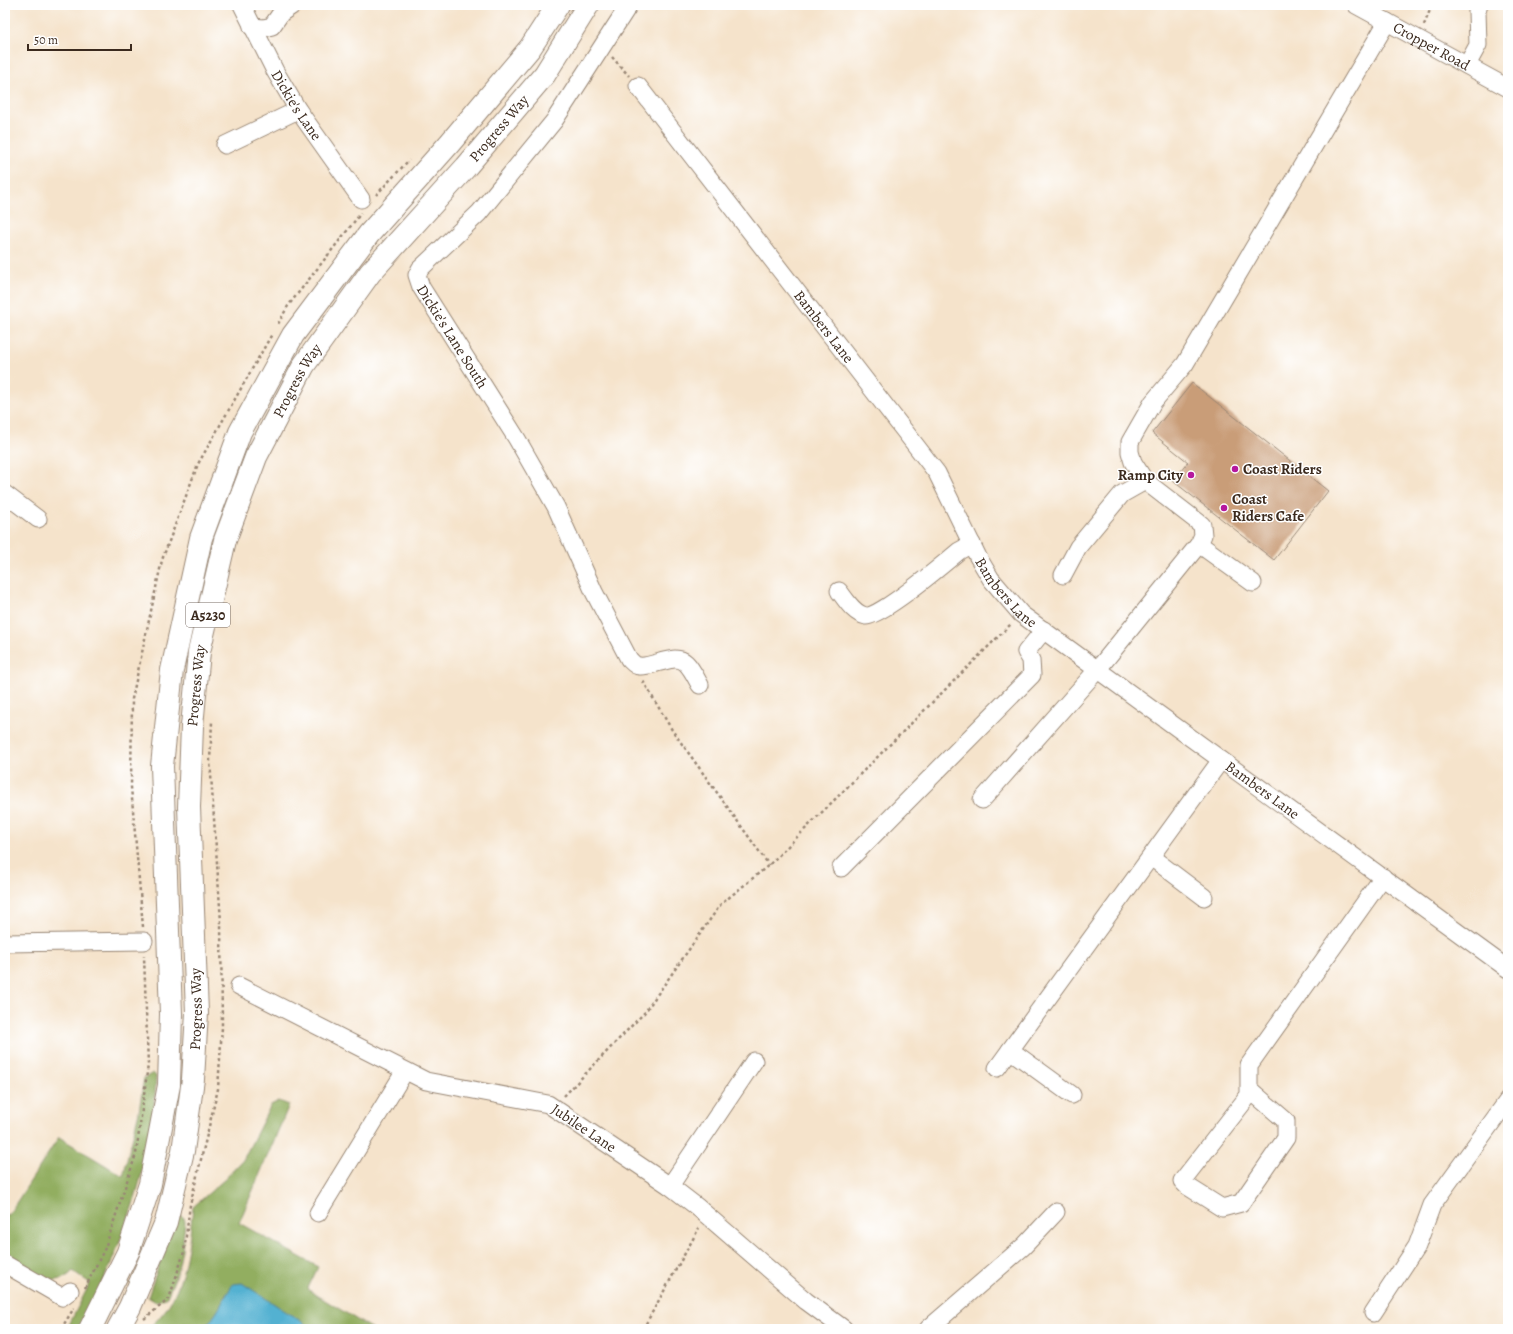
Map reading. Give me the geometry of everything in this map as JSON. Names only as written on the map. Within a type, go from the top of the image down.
[{"type":"main road","name":"Progress Way","points":[[90,1329],[128,1252],[150,1184],[169,1085],[171,1014],[162,766],[172,670],[201,538],[240,432],[294,336],[369,234],[449,144],[530,48],[558,5]]},
{"type":"main road","name":"Progress Way","points":[[118,1329],[130,1308],[166,1222],[183,1151],[193,1079],[197,1013],[189,807],[192,726],[199,652],[225,540],[256,457],[304,365],[370,273],[466,167],[545,74],[588,5]]},
{"type":"street","name":"Dickie's Lane","points":[[242,5],[274,71],[298,110],[365,204]]},
{"type":"street","points":[[252,27],[264,28],[272,26],[281,13],[293,5]]},
{"type":"street","name":"Dickie's Lane South","points":[[629,5],[554,121],[480,213],[420,269],[417,275],[421,287],[517,439],[556,507],[594,592],[629,659]]},
{"type":"street","name":"Cropper Road","points":[[1356,5],[1508,88]]},
{"type":"street","points":[[1467,66],[1478,45],[1477,11],[1479,5]]},
{"type":"street","points":[[982,800],[1098,669],[1199,544],[1203,535],[1202,525],[1145,480],[1133,462],[1130,442],[1153,402],[1185,364],[1387,22]]},
{"type":"street","name":"Bambers Lane","points":[[638,86],[936,473],[991,579],[1022,614],[1508,969]]},
{"type":"street","points":[[225,145],[298,110]]},
{"type":"street","points":[[1063,574],[1078,548],[1122,494],[1145,480]]},
{"type":"street","points":[[5,494],[38,519]]},
{"type":"street","points":[[839,591],[856,611],[866,616],[872,616],[887,607],[959,551],[972,544]]},
{"type":"street","points":[[1199,544],[1253,583]]},
{"type":"street","points":[[842,868],[1032,675],[1031,660],[1026,652],[1044,630]]},
{"type":"street","points":[[629,659],[635,665],[640,666],[665,661],[682,661],[687,664],[700,685]]},
{"type":"street","points":[[997,1068],[1221,760]]},
{"type":"street","points":[[1150,857],[1204,897]]},
{"type":"street","points":[[1249,1089],[1286,1121],[1286,1138],[1241,1203],[1222,1208],[1187,1186],[1182,1181],[1249,1095],[1249,1089],[1249,1065],[1383,877]]},
{"type":"street","points":[[5,943],[144,941]]},
{"type":"street","name":"Jubilee Lane","points":[[239,986],[426,1081],[548,1104],[554,1107],[670,1186],[706,1215],[806,1302],[844,1329]]},
{"type":"street","points":[[1010,1050],[1072,1095]]},
{"type":"street","points":[[670,1186],[754,1061]]},
{"type":"street","points":[[318,1213],[406,1071]]},
{"type":"street","points":[[1373,1313],[1417,1246],[1432,1205],[1508,1100]]},
{"type":"street","points":[[928,1329],[1024,1246],[1056,1212]]},
{"type":"street","points":[[5,1264],[62,1297],[76,1295]]},
{"type":"path","points":[[1418,39],[1432,5]]},
{"type":"path","points":[[602,46],[638,86]]},
{"type":"path","points":[[277,326],[288,306],[365,204],[413,156]]},
{"type":"path","points":[[61,1329],[76,1295],[105,1248],[136,1154],[148,1065],[144,941],[131,787],[132,699],[162,560],[198,464],[273,332]]},
{"type":"path","points":[[554,1107],[645,1012],[721,904],[769,866],[1022,614]]},
{"type":"path","points":[[629,659],[672,730],[769,866]]},
{"type":"path","points":[[142,1320],[169,1299],[184,1252],[190,1205],[218,1089],[222,1027],[221,922],[210,760],[212,721]]},
{"type":"path","points":[[643,1329],[706,1215]]},
{"type":"green space","points":[[153,1073],[156,1076],[154,1110],[149,1143],[132,1207],[108,1269],[79,1329],[67,1329],[90,1283],[73,1271],[65,1277],[56,1280],[47,1280],[30,1273],[5,1256],[5,1215],[9,1214],[59,1137],[123,1176],[139,1112],[144,1078]]},
{"type":"green space","points":[[279,1101],[289,1105],[239,1223],[318,1267],[308,1288],[310,1291],[372,1329],[313,1329],[292,1316],[226,1294],[218,1313],[202,1329],[147,1329],[160,1317],[170,1304],[177,1289],[186,1257],[193,1207],[225,1179],[243,1160],[271,1105]]},
{"type":"green space","points":[[179,1214],[184,1218],[185,1222],[182,1250],[177,1273],[167,1297],[156,1302],[148,1297],[175,1217]]},
{"type":"water","points":[[242,1283],[313,1329],[202,1329],[212,1319],[233,1284]]},
{"type":"building","points":[[1192,383],[1328,491],[1274,560],[1173,481],[1188,462],[1152,433]]},
{"type":"place","name":"Coast Riders","points":[[1235,469]]},
{"type":"place","name":"Ramp City","points":[[1191,475]]},
{"type":"place","name":"Coast Riders Cafe","points":[[1224,508]]}]
